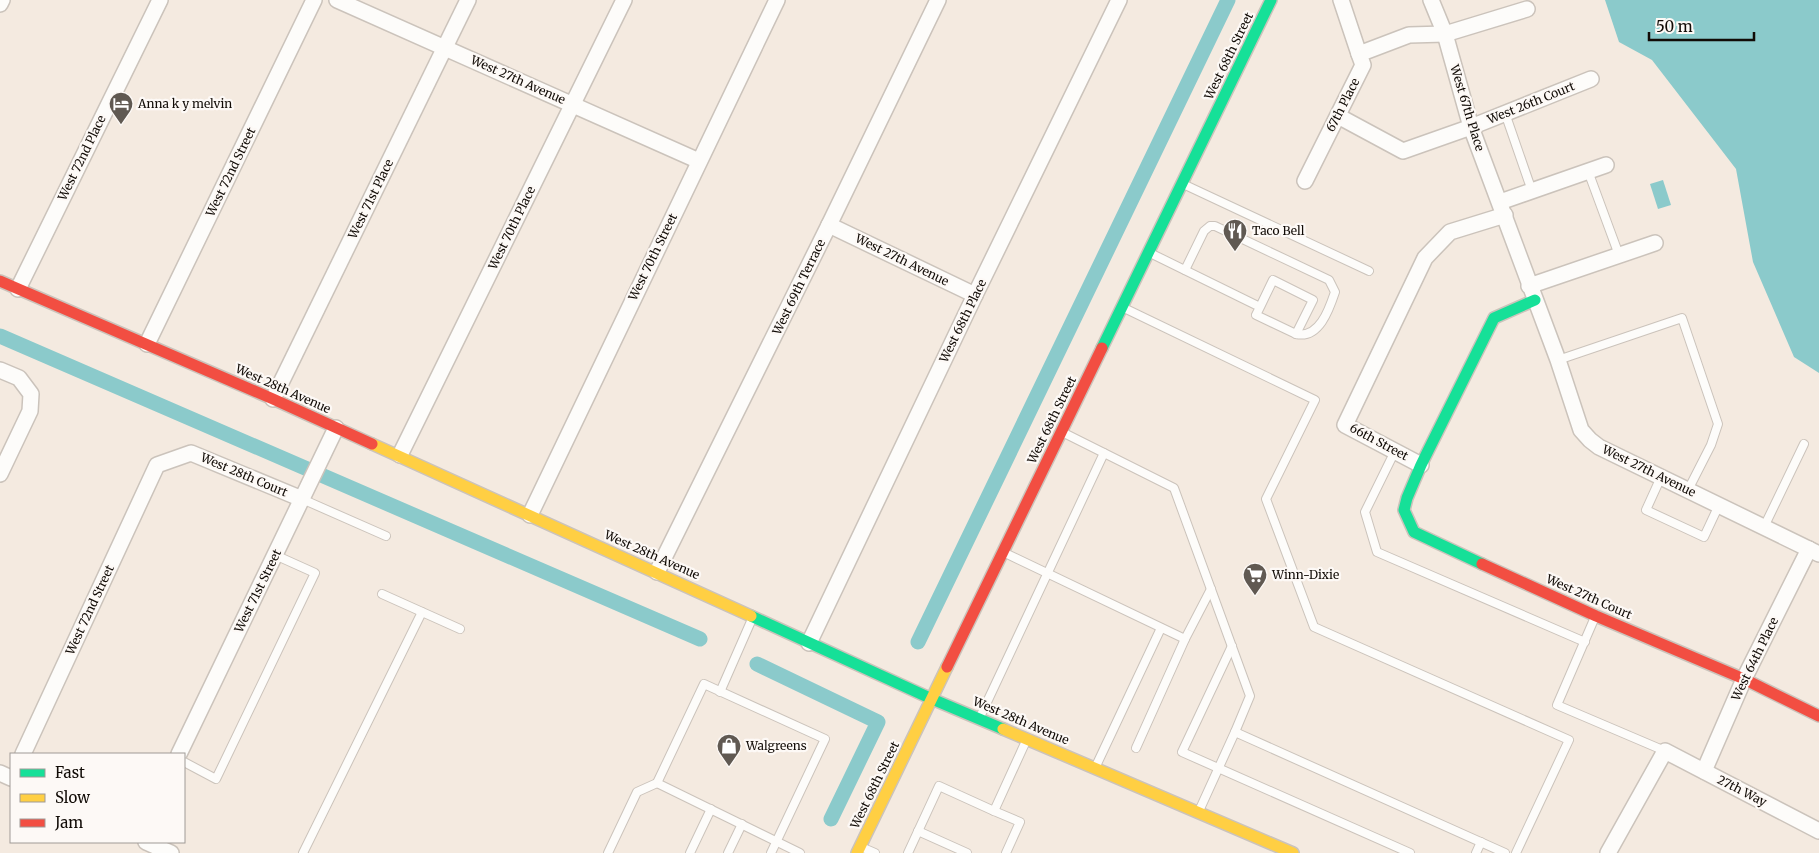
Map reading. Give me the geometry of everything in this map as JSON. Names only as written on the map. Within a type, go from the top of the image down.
[{"type":"main road","name":"West 68th Street","points":[[859,849],[1271,0]]},
{"type":"main road","name":"West 28th Avenue","points":[[0,281],[273,398],[932,699],[1293,853]]},
{"type":"main road","name":"66th Street","points":[[1421,465],[1494,318],[1532,293]]},
{"type":"main road","name":"West 27th Court","points":[[1421,465],[1404,510],[1414,532],[1596,616],[1744,679],[1819,716]]},
{"type":"street","points":[[0,4],[2,0]]},
{"type":"street","name":"West 72nd Place","points":[[18,289],[160,0]]},
{"type":"street","name":"West 72nd Street","points":[[147,344],[314,0]]},
{"type":"street","name":"West 27th Avenue","points":[[337,0],[699,161]]},
{"type":"street","name":"West 71st Place","points":[[273,398],[468,0]]},
{"type":"street","name":"West 70th Place","points":[[400,456],[624,0]]},
{"type":"street","name":"West 70th Street","points":[[530,515],[777,0]]},
{"type":"street","name":"West 69th Terrace","points":[[657,572],[829,226],[938,0]]},
{"type":"street","name":"West 68th Place","points":[[810,643],[975,295],[1119,0]]},
{"type":"street","points":[[1341,0],[1360,54],[1409,36],[1446,34],[1527,9]]},
{"type":"street","name":"West 67th Place","points":[[1432,0],[1446,34],[1472,127],[1502,209]]},
{"type":"street","name":"67th Place","points":[[1305,181],[1363,65],[1360,54]]},
{"type":"street","name":"West 26th Court","points":[[1338,116],[1403,151],[1472,127],[1591,79]]},
{"type":"street","points":[[1502,209],[1532,191],[1606,165]]},
{"type":"street","name":"West 27th Avenue","points":[[1502,209],[1558,360],[1581,430],[1599,447],[1814,552]]},
{"type":"street","name":"66th Street","points":[[1421,465],[1345,425],[1424,258],[1450,232],[1502,209]]},
{"type":"street","name":"West 27th Avenue","points":[[829,226],[975,295]]},
{"type":"street","points":[[1532,293],[1618,255],[1654,243]]},
{"type":"street","points":[[0,370],[19,378],[31,394],[30,411],[0,474]]},
{"type":"street","name":"West 71st Street","points":[[179,753],[336,428]]},
{"type":"street","name":"West 28th Court","points":[[157,465],[191,453],[302,499]]},
{"type":"street","name":"West 72nd Street","points":[[23,753],[157,465]]},
{"type":"street","name":"West 64th Place","points":[[1704,771],[1744,679],[1814,552]]},
{"type":"street","points":[[1610,852],[1665,752]]},
{"type":"street","name":"27th Way","points":[[1665,752],[1819,831]]},
{"type":"street","points":[[148,843],[171,853]]},
{"type":"lane","points":[[1505,114],[1532,191]]},
{"type":"lane","points":[[1588,171],[1618,255]]},
{"type":"lane","points":[[1181,183],[1369,271]]},
{"type":"lane","points":[[1185,270],[1204,231],[1210,226],[1216,226],[1329,280],[1335,292],[1317,329],[1310,334],[1296,334],[1256,314],[1273,280],[1313,300],[1296,334]]},
{"type":"lane","points":[[1148,252],[1260,307]]},
{"type":"lane","points":[[1121,307],[1315,400],[1266,499],[1314,627],[1569,740],[1516,853]]},
{"type":"lane","points":[[1558,360],[1682,318],[1718,424],[1711,445],[1688,490]]},
{"type":"lane","points":[[1062,432],[1174,488],[1232,646],[1250,696],[1199,812]]},
{"type":"lane","points":[[1764,527],[1804,444]]},
{"type":"lane","points":[[1394,451],[1365,512],[1377,552],[1585,642]]},
{"type":"lane","points":[[980,719],[1104,454]]},
{"type":"lane","points":[[1662,477],[1646,510],[1704,536],[1719,505]]},
{"type":"lane","points":[[302,499],[386,536]]},
{"type":"lane","points":[[1003,552],[1185,639]]},
{"type":"lane","points":[[185,763],[216,779],[315,573],[275,555]]},
{"type":"lane","points":[[1136,748],[1185,639],[1211,589]]},
{"type":"lane","points":[[382,594],[460,629]]},
{"type":"lane","points":[[303,853],[422,612]]},
{"type":"lane","points":[[1596,616],[1557,705],[1665,752]]},
{"type":"lane","points":[[720,692],[753,617]]},
{"type":"lane","points":[[1095,768],[1161,628]]},
{"type":"lane","points":[[1232,646],[1182,752],[1410,853]]},
{"type":"lane","points":[[608,853],[637,792],[657,783],[704,684],[825,739],[771,853]]},
{"type":"lane","points":[[1235,732],[1505,853]]},
{"type":"lane","points":[[994,811],[1027,739]]},
{"type":"lane","points":[[657,783],[800,853]]},
{"type":"lane","points":[[908,853],[939,786],[1020,822],[1006,853]]},
{"type":"lane","points":[[690,853],[711,809]]},
{"type":"lane","points":[[728,853],[742,824]]},
{"type":"lane","points":[[918,831],[967,853]]},
{"type":"lane","points":[[1476,853],[1481,842]]},
{"type":"lane","points":[[859,849],[875,853]]},
{"type":"water","points":[[1605,0],[1819,0],[1819,373],[1794,357],[1753,262],[1736,169],[1652,60],[1619,42]]},
{"type":"water","points":[[1663,180],[1671,205],[1658,209],[1650,184]]},
{"type":"waterway","points":[[918,642],[1228,0]]},
{"type":"waterway","points":[[0,336],[700,639]]},
{"type":"waterway","points":[[757,664],[878,722],[831,819]]},
{"type":"traffic: fast","points":[[1102,348],[1271,0]]},
{"type":"traffic: fast","points":[[1482,564],[1414,532],[1404,510],[1421,465],[1494,318],[1535,300]]},
{"type":"traffic: fast","points":[[751,616],[932,699],[1003,729]]},
{"type":"traffic: slow","points":[[372,444],[751,616]]},
{"type":"traffic: slow","points":[[857,853],[947,667]]},
{"type":"traffic: slow","points":[[1003,729],[1293,853]]},
{"type":"traffic: jam","points":[[0,281],[372,444]]},
{"type":"traffic: jam","points":[[947,667],[1102,348]]},
{"type":"traffic: jam","points":[[1482,564],[1596,616],[1744,679],[1819,716]]},
{"type":"place","name":"Anna k y melvin","points":[[121,125]]},
{"type":"place","name":"Taco Bell","points":[[1235,252]]},
{"type":"place","name":"Winn-Dixie","points":[[1255,596]]},
{"type":"place","name":"Walgreens","points":[[729,767]]}]
